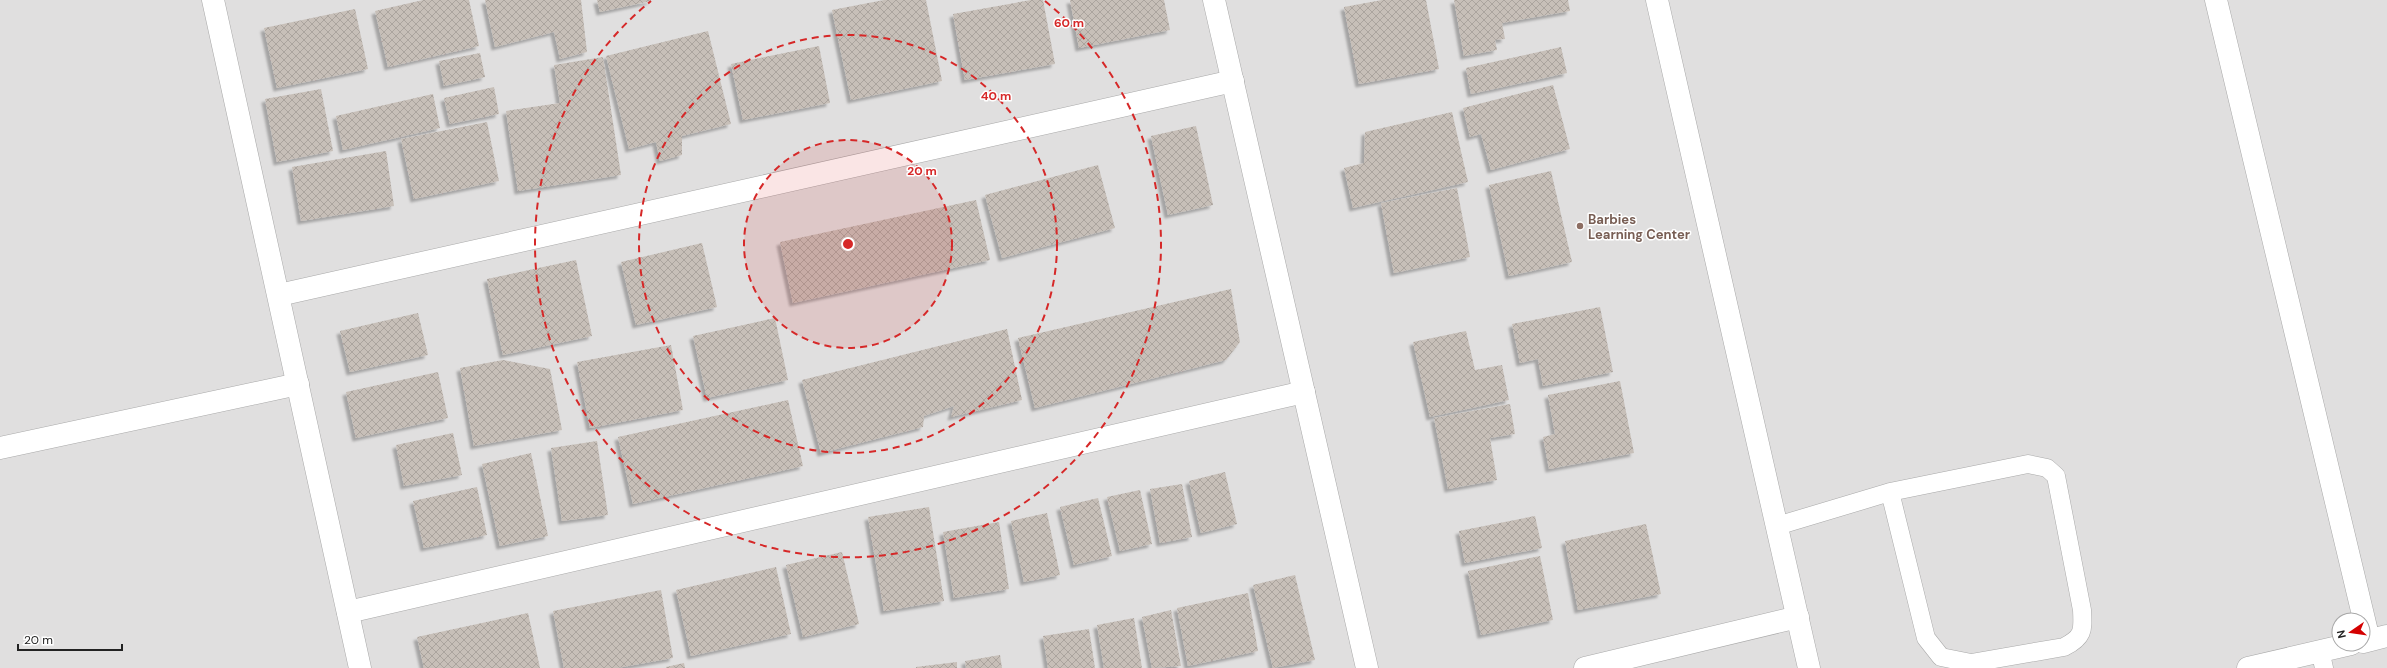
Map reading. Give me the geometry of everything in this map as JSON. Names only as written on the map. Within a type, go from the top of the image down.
[{"type":"street","points":[[213,0],[360,668]]},
{"type":"street","points":[[1214,0],[1367,668]]},
{"type":"street","points":[[1657,0],[1809,668]]},
{"type":"street","points":[[2216,0],[2360,612]]},
{"type":"street","points":[[279,295],[1233,81]]},
{"type":"street","points":[[0,448],[298,384]]},
{"type":"street","points":[[348,612],[1304,392]]},
{"type":"street","points":[[1585,668],[1798,617]]},
{"type":"street","points":[[2248,668],[2322,659],[2339,652]]},
{"type":"lane","points":[[1777,526],[1890,492],[2028,464],[2047,468],[2056,476],[2082,610],[2083,629],[2075,642],[2064,647],[1971,663],[1941,657],[1926,638],[1890,492]]},
{"type":"shaded area","points":[[0,0],[2387,0],[2387,668],[0,668]]},
{"type":"building","points":[[423,0],[469,0],[479,46],[388,67],[375,11]]},
{"type":"building","points":[[485,0],[581,0],[587,52],[560,59],[554,32],[495,47]]},
{"type":"building","points":[[597,0],[651,0],[651,1],[600,12]]},
{"type":"building","points":[[884,0],[926,0],[942,81],[851,100],[832,10]]},
{"type":"building","points":[[1031,0],[1043,0],[1055,64],[965,80],[953,14]]},
{"type":"building","points":[[1070,0],[1164,0],[1170,30],[1079,48]]},
{"type":"building","points":[[1382,0],[1426,0],[1439,69],[1359,84],[1344,7]]},
{"type":"building","points":[[1454,0],[1568,0],[1570,11],[1502,23],[1505,39],[1495,40],[1497,50],[1464,56]]},
{"type":"building","points":[[355,9],[368,69],[277,88],[264,28]]},
{"type":"building","points":[[708,31],[731,124],[682,136],[682,155],[660,161],[656,142],[629,149],[606,56]]},
{"type":"building","points":[[819,46],[830,103],[743,120],[731,64]]},
{"type":"building","points":[[1561,47],[1567,73],[1471,94],[1466,68]]},
{"type":"building","points":[[480,53],[485,77],[444,86],[439,61]]},
{"type":"building","points":[[603,57],[621,175],[518,191],[506,111],[560,103],[554,65]]},
{"type":"building","points":[[1553,85],[1570,149],[1491,170],[1481,134],[1470,137],[1463,108]]},
{"type":"building","points":[[494,87],[499,114],[450,124],[444,98]]},
{"type":"building","points":[[321,89],[333,151],[277,162],[265,99]]},
{"type":"building","points":[[433,94],[440,128],[343,150],[336,116]]},
{"type":"building","points":[[1452,112],[1468,182],[1353,208],[1344,168],[1364,163],[1365,132]]},
{"type":"building","points":[[487,122],[499,181],[414,199],[401,139]]},
{"type":"building","points":[[1196,126],[1213,205],[1168,215],[1151,136]]},
{"type":"building","points":[[386,151],[394,206],[301,221],[292,167]]},
{"type":"building","points":[[1098,165],[1115,228],[1002,258],[985,195]]},
{"type":"building","points":[[1551,171],[1572,262],[1509,276],[1489,185]]},
{"type":"building","points":[[1457,188],[1470,257],[1394,273],[1381,203]]},
{"type":"building","points":[[976,200],[990,260],[793,303],[780,242]]},
{"type":"building","points":[[702,243],[717,307],[636,325],[621,262]]},
{"type":"building","points":[[576,260],[592,336],[503,355],[487,279]]},
{"type":"building","points":[[1231,289],[1240,342],[1226,360],[1035,408],[1018,338]]},
{"type":"building","points":[[1600,307],[1613,372],[1543,386],[1538,359],[1520,363],[1512,324]]},
{"type":"building","points":[[418,313],[428,355],[350,372],[340,331]]},
{"type":"building","points":[[775,318],[788,380],[707,398],[693,336]]},
{"type":"building","points":[[1007,329],[1022,400],[951,417],[954,406],[924,416],[923,427],[821,453],[802,380]]},
{"type":"building","points":[[1466,331],[1475,370],[1502,365],[1509,400],[1430,417],[1413,342]]},
{"type":"building","points":[[671,345],[683,410],[590,428],[577,362]]},
{"type":"building","points":[[503,360],[550,369],[562,430],[474,446],[460,368]]},
{"type":"building","points":[[438,372],[448,418],[356,438],[346,392]]},
{"type":"building","points":[[1620,381],[1634,453],[1549,469],[1543,437],[1555,434],[1548,395]]},
{"type":"building","points":[[788,400],[803,466],[633,504],[618,437]]},
{"type":"building","points":[[1510,404],[1515,434],[1490,438],[1497,480],[1448,489],[1434,418]]},
{"type":"building","points":[[453,433],[462,475],[404,486],[396,445]]},
{"type":"building","points":[[597,441],[608,515],[562,521],[551,448]]},
{"type":"building","points":[[531,453],[548,536],[500,546],[482,464]]},
{"type":"building","points":[[1225,472],[1237,524],[1201,533],[1189,481]]},
{"type":"building","points":[[1182,484],[1192,537],[1160,543],[1150,489]]},
{"type":"building","points":[[477,487],[487,535],[424,548],[413,501]]},
{"type":"building","points":[[1140,490],[1152,544],[1120,551],[1107,497]]},
{"type":"building","points":[[1098,498],[1112,556],[1074,565],[1060,507]]},
{"type":"building","points":[[929,507],[944,601],[884,611],[868,517]]},
{"type":"building","points":[[1047,513],[1060,575],[1024,582],[1011,521]]},
{"type":"building","points":[[1535,516],[1542,548],[1465,563],[1459,531]]},
{"type":"building","points":[[999,522],[1009,589],[954,598],[943,532]]},
{"type":"building","points":[[1646,524],[1661,594],[1578,610],[1565,541]]},
{"type":"building","points":[[842,552],[859,624],[803,637],[786,565]]},
{"type":"building","points":[[1540,556],[1553,620],[1481,635],[1468,571]]},
{"type":"building","points":[[776,567],[791,634],[691,656],[676,590]]},
{"type":"building","points":[[1295,575],[1315,660],[1273,668],[1253,585]]},
{"type":"building","points":[[661,590],[673,658],[617,668],[564,668],[553,611]]},
{"type":"building","points":[[1248,593],[1258,651],[1188,666],[1177,608]]},
{"type":"building","points":[[1171,610],[1181,666],[1152,668],[1142,617]]},
{"type":"building","points":[[528,613],[540,668],[424,668],[417,637]]},
{"type":"building","points":[[1134,618],[1142,668],[1104,668],[1097,625]]},
{"type":"building","points":[[1089,629],[1095,668],[1048,668],[1043,636]]},
{"type":"building","points":[[1000,655],[1002,668],[966,668],[965,661]]},
{"type":"building","points":[[957,662],[957,668],[916,668],[916,667]]},
{"type":"building","points":[[684,663],[685,668],[666,668],[666,667]]},
{"type":"place","name":"Barbies Learning Center","points":[[1580,226]]}]
